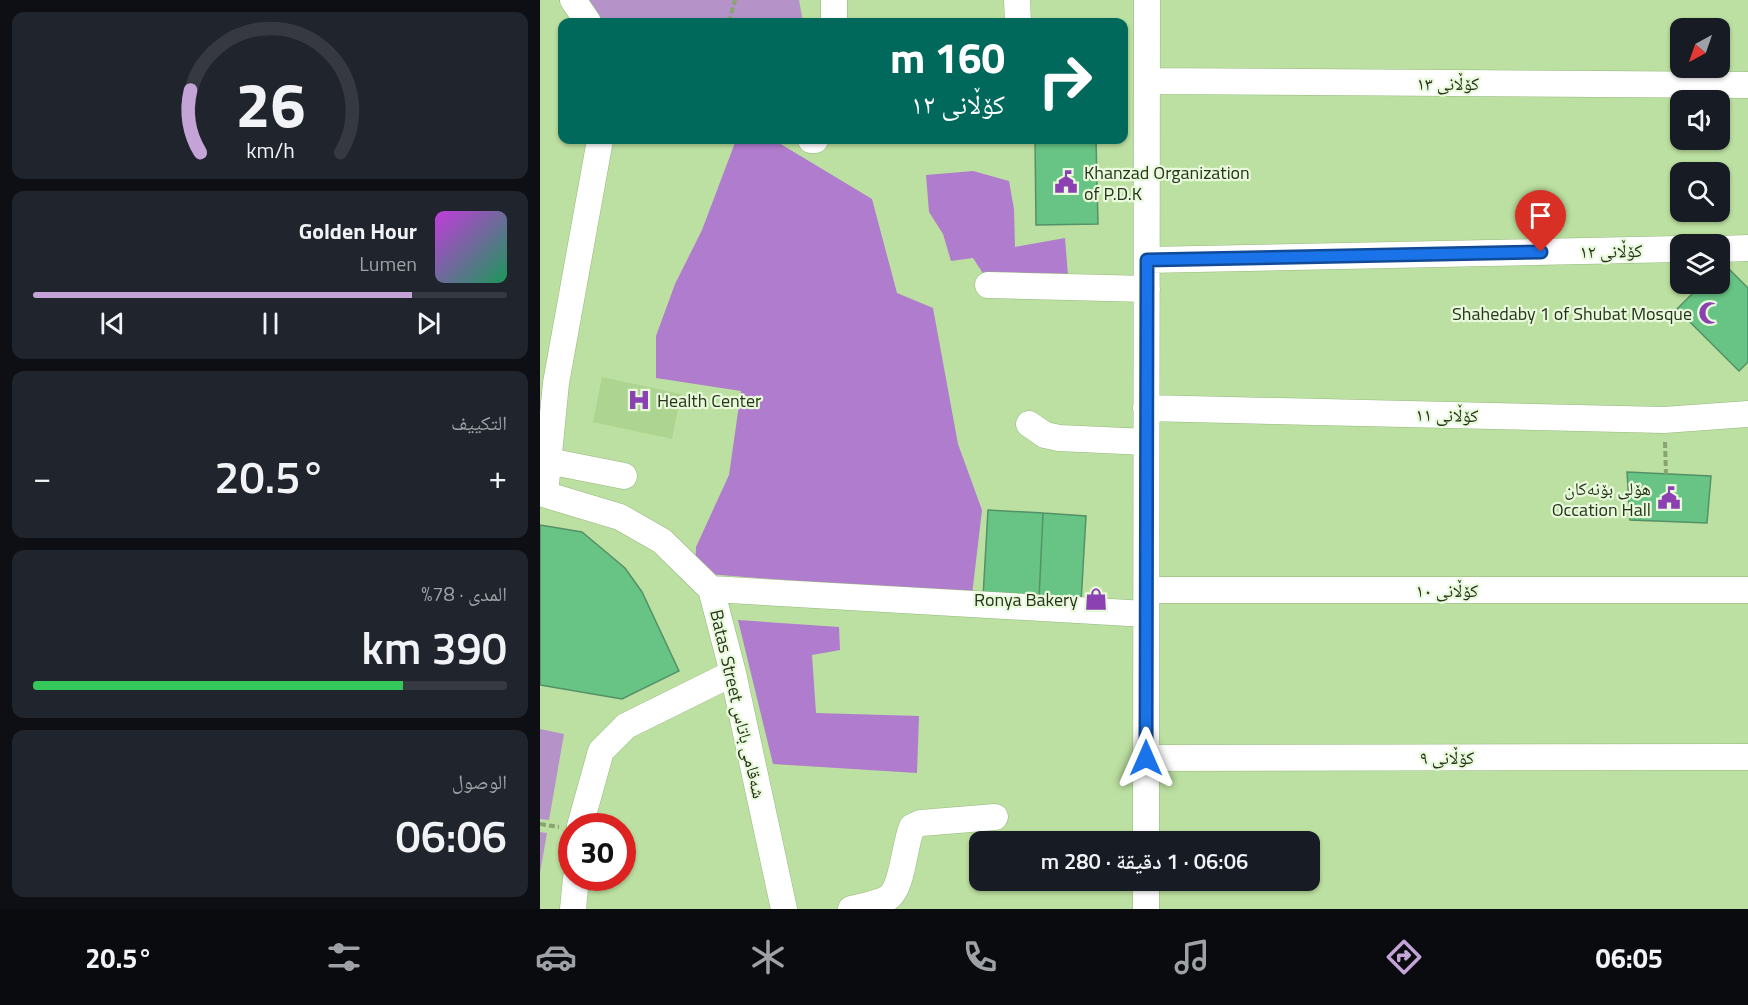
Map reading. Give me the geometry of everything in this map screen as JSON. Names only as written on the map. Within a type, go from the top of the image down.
[{"type":"street","points":[[573,0],[585,18]]},
{"type":"street","points":[[834,0],[834,18]]},
{"type":"street","points":[[1017,0],[1018,18]]},
{"type":"street","points":[[1146,831],[1147,260],[1135,115],[1147,81],[1147,0]]},
{"type":"street","name":"کۆڵانی ١٣","points":[[1147,81],[1748,85]]},
{"type":"street","points":[[543,494],[556,383],[599,144]]},
{"type":"street","points":[[1730,249],[1748,248]]},
{"type":"street","name":"کۆڵانی ١٢","points":[[1147,260],[1670,249]]},
{"type":"street","points":[[988,285],[1147,289]]},
{"type":"street","name":"کۆڵانی ١١","points":[[1146,408],[1665,420],[1748,414]]},
{"type":"street","points":[[1029,424],[1046,435],[1059,438],[1146,442]]},
{"type":"street","points":[[548,461],[624,476]]},
{"type":"street","name":"Batas Street شەقامی باتاس","points":[[543,494],[620,518],[662,541],[711,589],[733,673],[784,909]]},
{"type":"street","name":"کۆڵانی ١٠","points":[[711,589],[1146,602],[1748,590]]},
{"type":"street","points":[[584,813],[601,751],[626,726],[733,673]]},
{"type":"street","name":"کۆڵانی ٩","points":[[1146,758],[1748,757]]},
{"type":"street","points":[[851,909],[888,898],[897,886],[906,839],[912,828],[921,824],[995,817]]},
{"type":"street","points":[[573,909],[575,891]]},
{"type":"street","points":[[1146,891],[1146,909]]},
{"type":"path","points":[[730,18],[735,0]]},
{"type":"path","points":[[1665,420],[1666,474]]},
{"type":"shaded area","points":[[559,0],[799,0],[802,18],[573,18]]},
{"type":"shaded area","points":[[734,144],[781,144],[872,199],[897,293],[933,308],[958,444],[982,510],[972,595],[695,573],[696,547],[729,475],[741,391],[656,378],[656,336],[675,284],[702,230]]},
{"type":"shaded area","points":[[973,171],[1009,181],[1014,209],[1015,247],[1065,238],[1068,276],[986,278],[973,258],[951,261],[943,234],[929,212],[926,175]]},
{"type":"shaded area","points":[[602,377],[681,394],[672,439],[593,422]]},
{"type":"shaded area","points":[[738,620],[839,627],[840,650],[812,655],[816,713],[919,716],[917,773],[773,764]]},
{"type":"shaded area","points":[[540,729],[564,734],[549,820],[540,819]]},
{"type":"shaded area","points":[[540,832],[547,833],[540,873]]},
{"type":"building","name":"Khanzad Organization of P.D.K","points":[[1035,144],[1096,144],[1098,224],[1036,225]]},
{"type":"building","points":[[1730,270],[1748,288],[1748,362],[1739,371],[1677,309],[1692,294],[1730,294]]},
{"type":"building","name":"هۆلی بۆنەکان Occation Hall","points":[[1627,472],[1711,476],[1707,523],[1630,520]]},
{"type":"building","points":[[988,510],[1043,513],[1039,600],[983,597]]},
{"type":"building","points":[[1043,513],[1086,516],[1081,603],[1039,600]]},
{"type":"building","points":[[540,525],[582,532],[625,568],[642,592],[679,671],[622,699],[540,685]]},
{"type":"place","name":"Khanzad Organization of P.D.K","points":[[1066,182]]},
{"type":"place","name":"Shahedaby 1 of Shubat Mosque","points":[[1710,313]]},
{"type":"place","name":"Health Center","points":[[639,400]]},
{"type":"place","name":"هۆلی بۆنەکان Occation Hall","points":[[1669,498]]},
{"type":"place","name":"Ronya Bakery","points":[[1096,599]]},
{"type":"route","points":[[1146,758],[1147,260],[1541,252]]}]
